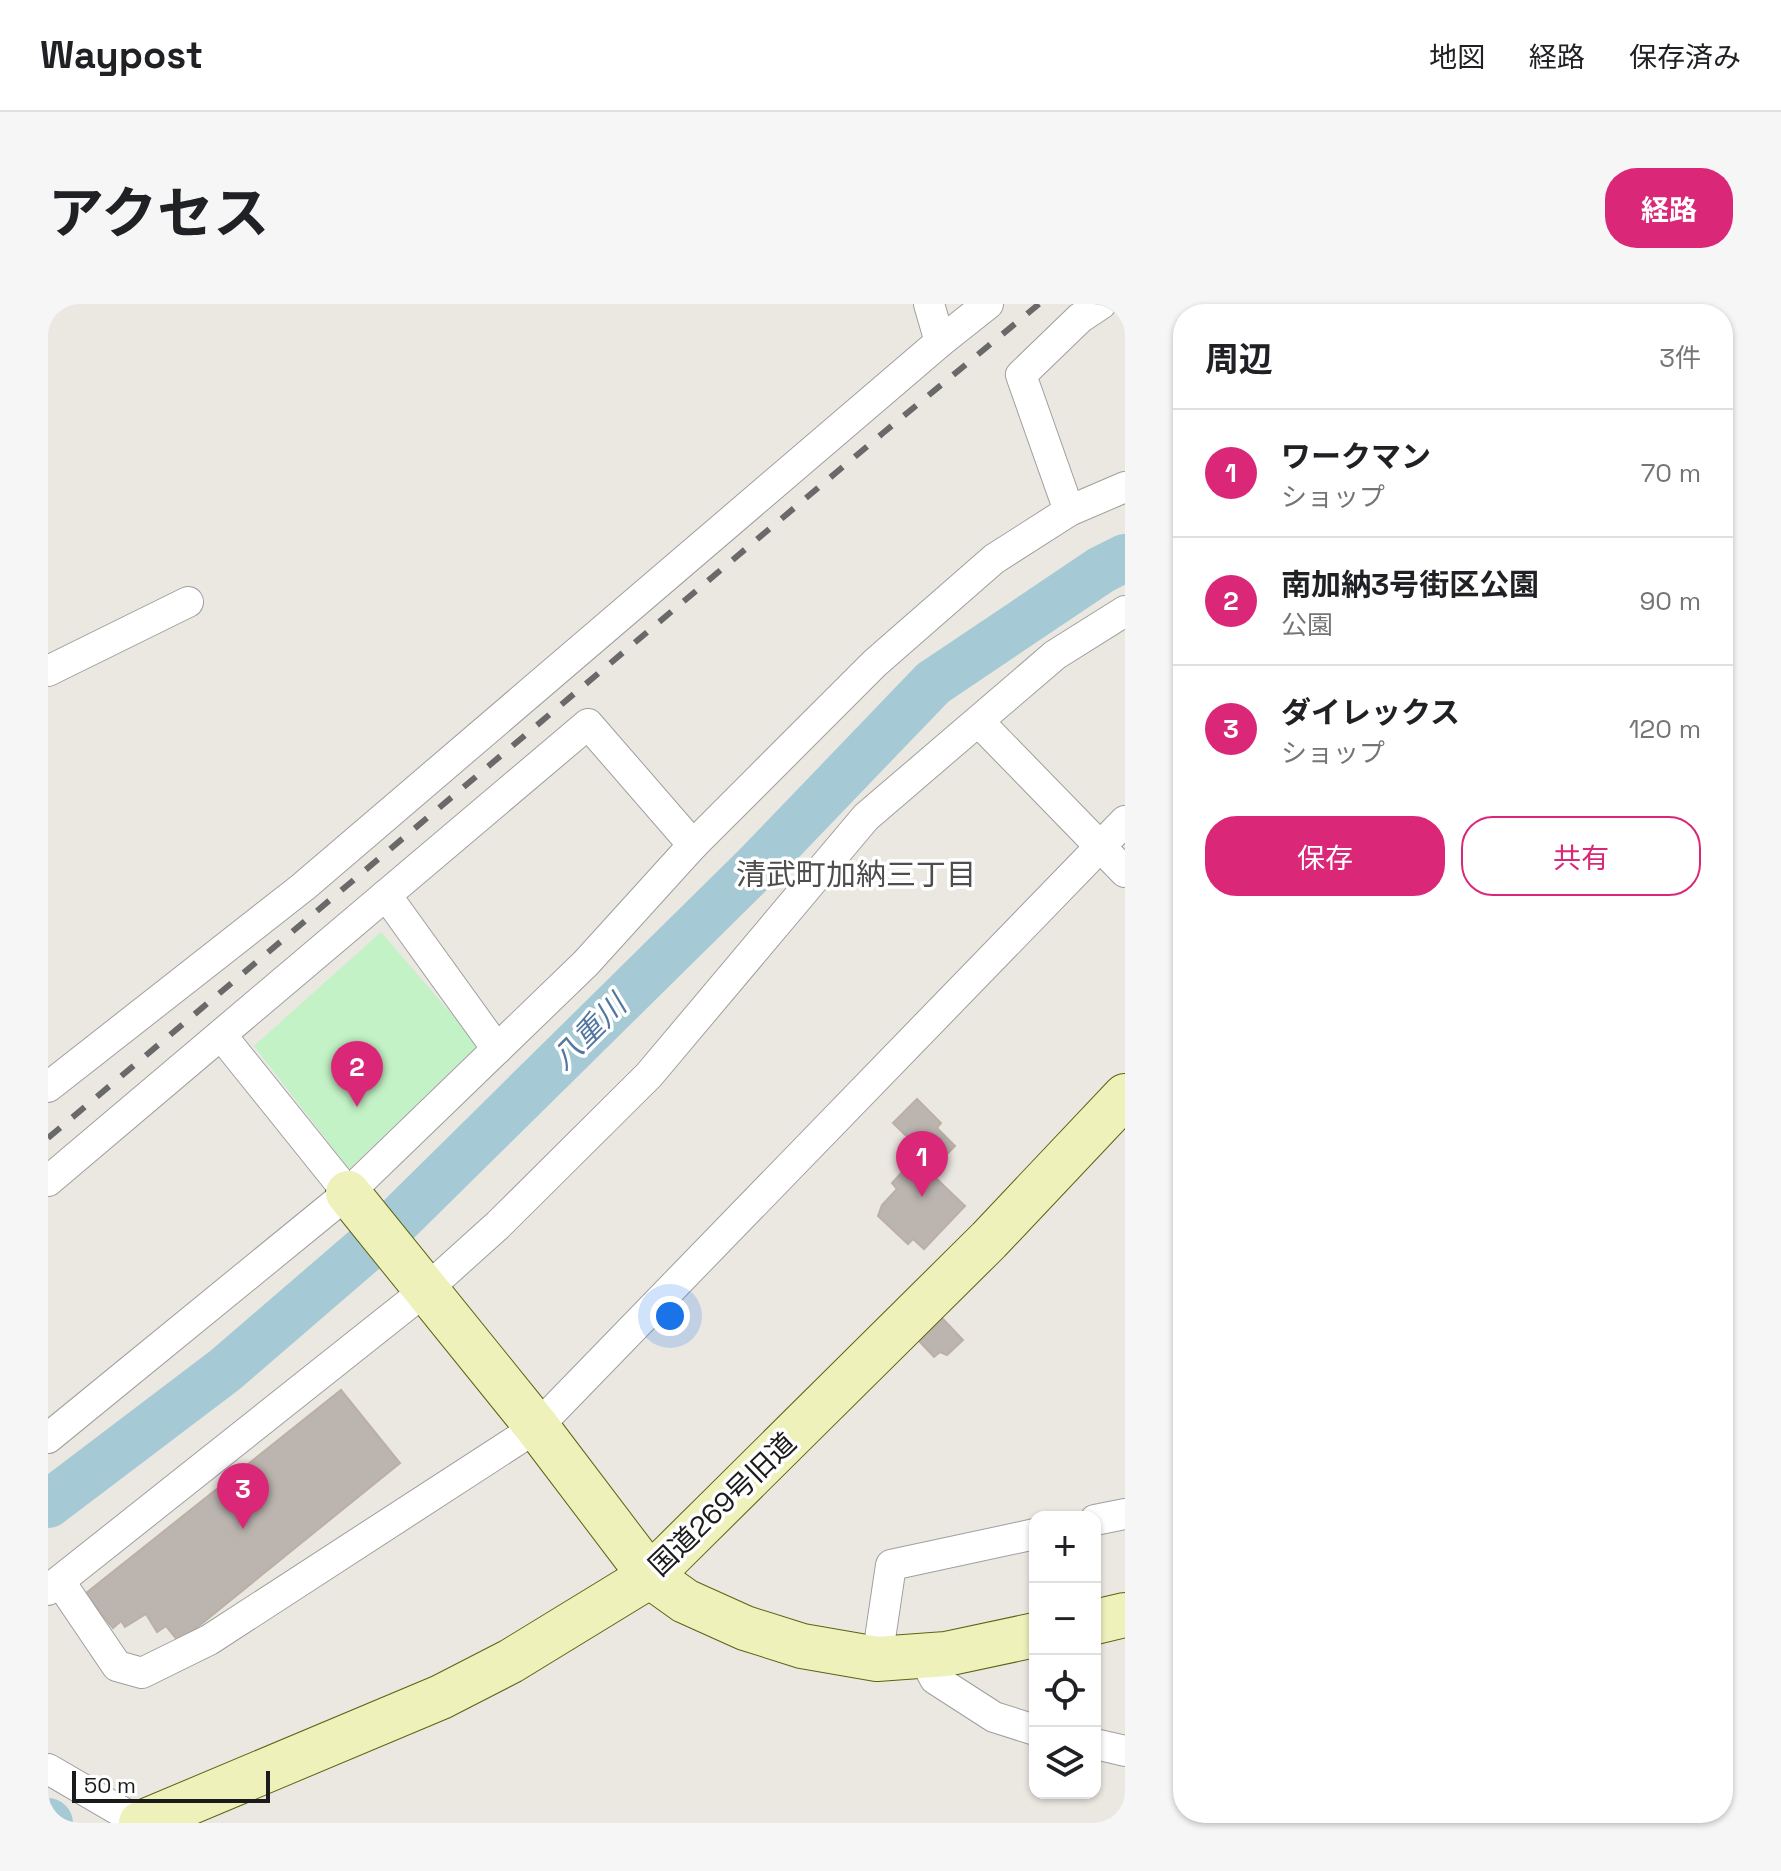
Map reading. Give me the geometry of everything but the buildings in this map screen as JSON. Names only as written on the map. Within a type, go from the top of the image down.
[{"type":"street","points":[[929,304],[940,342]]},
{"type":"street","points":[[48,1087],[315,877],[988,304]]},
{"type":"street","points":[[1069,511],[1021,375],[1080,318],[1101,304]]},
{"type":"street","points":[[48,1438],[351,1197],[586,963],[693,845],[875,663],[994,559],[1069,511],[1125,487]]},
{"type":"street","points":[[48,671],[188,602]]},
{"type":"street","points":[[1125,611],[1055,655],[866,817],[649,1075],[508,1214],[54,1586],[117,1666],[142,1673],[209,1640],[537,1427],[1125,821]]},
{"type":"street","points":[[979,722],[1125,872]]},
{"type":"street","points":[[48,1181],[588,724],[693,845]]},
{"type":"street","points":[[386,895],[497,1049]]},
{"type":"street","points":[[221,1035],[537,1427],[650,1576],[685,1601],[745,1628],[802,1646],[877,1659],[946,1654],[1029,1636]]},
{"type":"street","name":"国道269号旧道","points":[[141,1823],[441,1697],[511,1661],[650,1576],[978,1251],[1125,1096]]},
{"type":"street","points":[[1101,1519],[1125,1514]]},
{"type":"street","points":[[877,1659],[891,1565],[1029,1535]]},
{"type":"street","points":[[1101,1621],[1125,1615]]},
{"type":"street","points":[[923,1656],[935,1679],[994,1717],[1029,1728]]},
{"type":"street","points":[[1101,1745],[1125,1751]]},
{"type":"street","points":[[48,1769],[141,1823]]},
{"type":"green space","points":[[381,932],[478,1045],[349,1169],[254,1046]]},
{"type":"waterway","name":"八重川","points":[[48,1504],[225,1370],[391,1227],[761,862],[933,683],[1101,570],[1125,558]]},
{"type":"railway","points":[[48,1138],[1039,304]]},
{"type":"place","name":"南加納3号街区公園","points":[[357,1107]]},
{"type":"place","name":"ワークマン","points":[[922,1197]]},
{"type":"place","name":"ダイレックス","points":[[243,1529]]},
{"type":"district","name":"清武町加納三丁目","points":[[856,875]]}]
